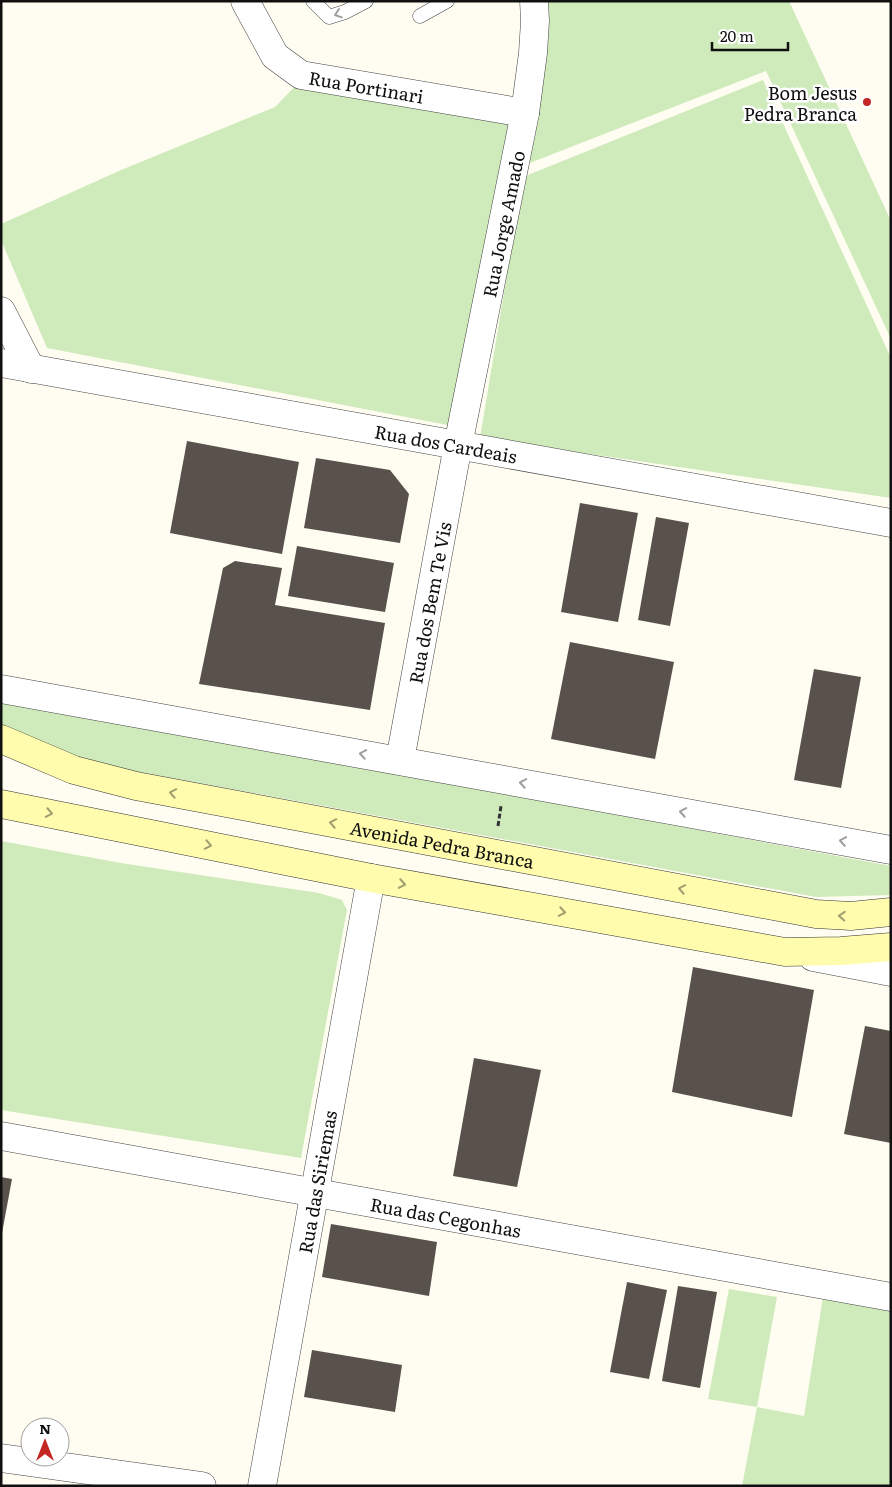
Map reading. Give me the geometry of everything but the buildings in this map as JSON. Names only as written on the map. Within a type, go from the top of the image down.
[{"type":"main road","name":"Avenida Pedra Branca","points":[[1,739],[74,770],[136,786],[816,914],[851,916],[891,912]]},
{"type":"main road","points":[[1,804],[371,878],[785,952],[841,951],[891,946]]},
{"type":"street","name":"Rua Portinari","points":[[245,1],[275,56],[301,75],[525,113]]},
{"type":"street","name":"Rua Jorge Amado","points":[[458,445],[525,113],[534,54],[534,1]]},
{"type":"street","points":[[1,311],[31,369]]},
{"type":"street","name":"Rua dos Cardeais","points":[[1,363],[891,523]]},
{"type":"street","name":"Rua dos Bem Te Vis","points":[[400,760],[458,445]]},
{"type":"street","points":[[1,689],[891,850]]},
{"type":"street","name":"Rua das Siriemas","points":[[262,1486],[316,1194],[371,878]]},
{"type":"street","points":[[785,952],[891,972]]},
{"type":"street","name":"Rua das Cegonhas","points":[[1,1136],[891,1297]]},
{"type":"street","points":[[1,1458],[202,1486]]},
{"type":"lane","points":[[313,1],[329,18],[366,1]]},
{"type":"lane","points":[[420,16],[447,1]]},
{"type":"green space","points":[[541,1],[789,1],[891,221],[891,339],[766,71],[522,166]]},
{"type":"green space","points":[[302,79],[521,116],[458,427],[47,348],[1,240],[1,224],[121,170],[275,107]]},
{"type":"green space","points":[[763,80],[891,358],[891,498],[480,438],[523,177]]},
{"type":"green space","points":[[1,700],[891,866],[891,895],[816,897],[86,762],[11,735],[1,724]]},
{"type":"green space","points":[[1,841],[121,863],[319,893],[342,900],[347,910],[301,1158],[1,1110]]},
{"type":"green space","points":[[729,1289],[777,1297],[757,1407],[708,1399]]},
{"type":"green space","points":[[823,1297],[891,1310],[891,1486],[742,1486],[757,1407],[804,1416]]},
{"type":"place","name":"Bom Jesus Pedra Branca","points":[[867,102]]}]
